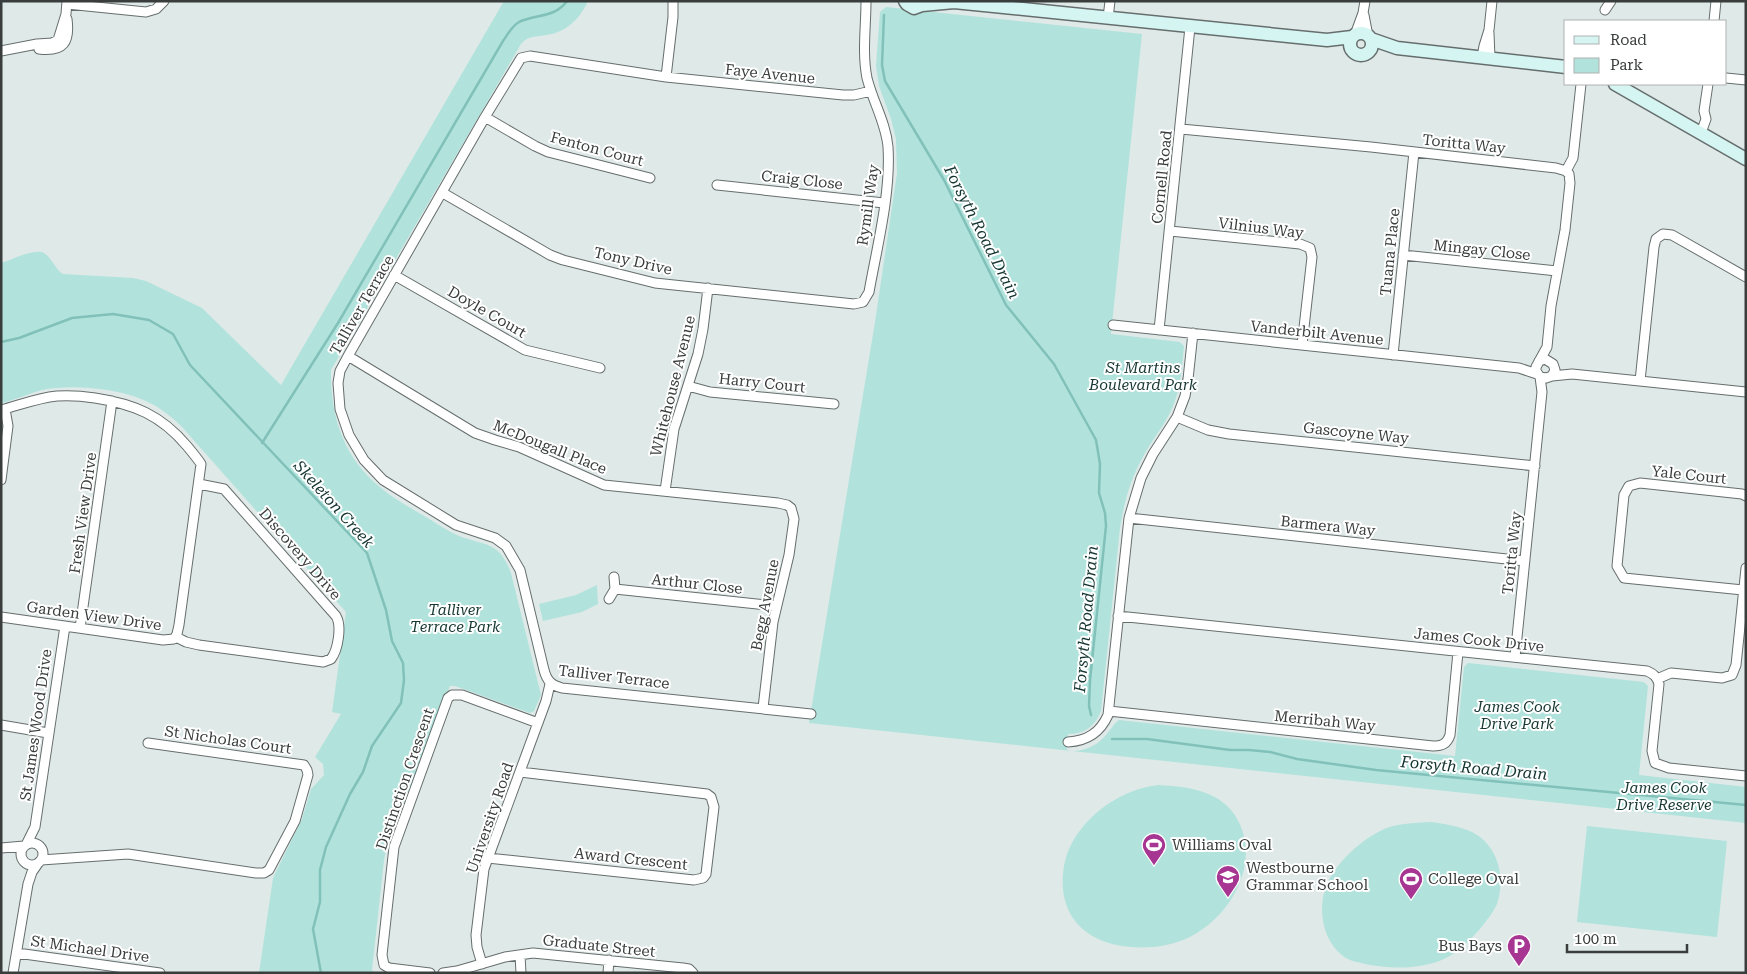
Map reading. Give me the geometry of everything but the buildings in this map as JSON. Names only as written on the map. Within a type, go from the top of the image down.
[{"type":"street","points":[[1,51],[61,42],[67,2],[146,12],[156,9],[164,1]]},
{"type":"street","points":[[666,77],[675,1]]},
{"type":"street","name":"Rymill Way","points":[[864,302],[869,292],[888,170],[888,145],[884,126],[871,91],[865,59],[866,1]]},
{"type":"street","name":"Rymill Way","points":[[867,22],[872,1]]},
{"type":"street","points":[[1108,18],[1110,1]]},
{"type":"street","points":[[1365,1],[1359,39],[1359,55],[1397,48]]},
{"type":"street","points":[[1486,57],[1484,46],[1489,30],[1492,1]]},
{"type":"street","points":[[1605,10],[1611,1]]},
{"type":"street","points":[[1714,20],[1716,1]]},
{"type":"street","points":[[912,3],[953,2],[1327,40],[1359,39],[1397,48],[1564,67]]},
{"type":"street","name":"Cornell Road","points":[[1159,330],[1190,27]]},
{"type":"street","points":[[1359,39],[1372,46],[1369,52]]},
{"type":"street","name":"Talliver Terrace","points":[[666,77],[536,57],[524,57],[517,63],[340,371],[338,383],[340,409],[349,435],[364,460],[383,480],[456,525],[495,538],[506,546],[520,570],[546,678],[550,684],[562,688],[811,714]]},
{"type":"street","name":"Faye Avenue","points":[[666,77],[843,95],[854,95],[871,91]]},
{"type":"street","points":[[1727,78],[1746,80]]},
{"type":"street","points":[[1547,347],[1554,370],[1544,376],[1536,367],[1547,347],[1557,272],[1565,230],[1570,183],[1569,174],[1566,170],[1573,158],[1582,85]]},
{"type":"street","points":[[1617,85],[1746,159]]},
{"type":"street","points":[[1697,131],[1704,111],[1708,85]]},
{"type":"street","name":"Fenton Court","points":[[485,117],[548,152],[650,178]]},
{"type":"street","name":"Toritta Way","points":[[1181,129],[1414,152],[1566,170]]},
{"type":"street","name":"Tuana Place","points":[[1393,355],[1414,152]]},
{"type":"street","name":"Craig Close","points":[[716,185],[884,203]]},
{"type":"street","name":"Tony Drive","points":[[443,193],[550,255],[563,260],[655,283],[854,304],[864,302]]},
{"type":"street","name":"Vilnius Way","points":[[1170,231],[1300,244],[1310,248],[1312,257],[1302,345]]},
{"type":"street","points":[[1640,381],[1656,239],[1668,234],[1676,237],[1746,277]]},
{"type":"street","name":"Mingay Close","points":[[1403,255],[1557,272]]},
{"type":"street","name":"Doyle Court","points":[[394,275],[525,350],[600,368]]},
{"type":"street","name":"Whitehouse Avenue","points":[[665,491],[674,429],[699,348],[708,288]]},
{"type":"street","name":"Vanderbilt Avenue","points":[[1113,325],[1520,368],[1544,376],[1572,374],[1746,392]]},
{"type":"street","points":[[1068,742],[1091,736],[1100,729],[1109,712],[1129,518],[1141,478],[1153,454],[1178,418],[1188,379],[1193,333]]},
{"type":"street","name":"McDougall Place","points":[[348,356],[475,433],[519,447],[604,485],[778,503],[791,508]]},
{"type":"street","points":[[1538,363],[1545,359],[1552,363]]},
{"type":"street","name":"Vanderbilt Avenue","points":[[1520,368],[1538,363]]},
{"type":"street","name":"Vanderbilt Avenue","points":[[1552,363],[1572,374]]},
{"type":"street","name":"Toritta Way","points":[[1515,658],[1544,376]]},
{"type":"street","name":"Harry Court","points":[[688,386],[710,392],[834,404]]},
{"type":"street","name":"Garden View Drive","points":[[1,617],[173,640],[176,637],[179,625],[201,464],[179,436],[157,419],[134,406],[78,396],[59,396],[20,404],[3,410]]},
{"type":"street","name":"Fresh View Drive","points":[[80,628],[112,401]]},
{"type":"street","points":[[1,480],[8,426],[3,410]]},
{"type":"street","name":"Gascoyne Way","points":[[1178,418],[1208,430],[1229,434],[1535,466]]},
{"type":"street","name":"Yale Court","points":[[1743,590],[1624,578],[1617,566],[1624,495],[1629,486],[1640,483],[1746,496]]},
{"type":"street","name":"Discovery Drive","points":[[176,637],[191,644],[323,662],[331,659],[335,651],[339,624],[336,616],[224,489],[199,484]]},
{"type":"street","name":"Begg Avenue","points":[[763,708],[776,606],[791,546],[794,519],[791,508]]},
{"type":"street","name":"Barmera Way","points":[[1129,518],[1525,561]]},
{"type":"street","points":[[1746,568],[1736,665],[1732,675],[1722,678],[1671,673],[1657,679],[1659,692],[1652,751],[1655,763],[1669,768],[1746,776]]},
{"type":"street","points":[[609,599],[615,589],[614,577]]},
{"type":"street","name":"Arthur Close","points":[[615,589],[776,606]]},
{"type":"street","name":"James Cook Drive","points":[[1118,616],[1647,671],[1657,679]]},
{"type":"street","name":"St James Wood Drive","points":[[25,846],[35,827],[65,626]]},
{"type":"street","name":"Merribah Way","points":[[1109,712],[1441,746],[1446,743],[1450,735],[1458,652]]},
{"type":"street","name":"University Road","points":[[482,964],[476,935],[483,875],[538,723],[550,684]]},
{"type":"street","name":"Distinction Crescent","points":[[430,973],[389,968],[384,965],[382,955],[394,847],[448,698],[455,694],[462,695],[538,723]]},
{"type":"street","points":[[1,725],[48,733]]},
{"type":"street","name":"St Nicholas Court","points":[[60,858],[128,854],[264,873],[269,870],[295,821],[308,775],[304,766],[302,764],[148,743]]},
{"type":"street","name":"Award Crescent","points":[[488,858],[694,880],[703,878],[706,874],[714,807],[711,797],[707,794],[520,772]]},
{"type":"street","name":"St James Wood Drive","points":[[35,827],[40,848]]},
{"type":"street","points":[[1,848],[35,844],[51,855],[60,858]]},
{"type":"street","points":[[25,846],[21,852],[27,872],[28,884]]},
{"type":"street","points":[[1,848],[30,864],[60,858]]},
{"type":"street","points":[[13,973],[28,884],[32,872],[42,855],[40,848]]},
{"type":"street","name":"St Michael Drive","points":[[17,953],[154,972]]},
{"type":"street","name":"Graduate Street","points":[[443,973],[520,955],[547,954],[683,968],[689,969],[693,973]]},
{"type":"street","points":[[520,955],[521,973]]},
{"type":"street","points":[[608,973],[609,960]]},
{"type":"green space","name":"Talliver Terrace Park","points":[[504,1],[588,1],[577,19],[566,28],[554,33],[530,38],[521,44],[331,370],[331,387],[333,404],[342,435],[357,464],[368,476],[390,495],[444,528],[459,536],[491,546],[502,555],[511,573],[541,695],[534,711],[530,713],[455,686],[450,686],[387,845],[372,970],[375,973],[259,973],[273,878],[302,819],[311,789],[324,775],[323,764],[315,757],[341,714],[332,712],[346,612],[182,427],[158,407],[147,401],[118,392],[78,387],[42,390],[1,403],[1,263],[29,253],[40,252],[47,255],[63,274],[133,278],[146,281],[202,308],[281,385]]},
{"type":"green space","name":"St Martins Boulevard Park","points":[[886,7],[1142,34],[1111,334],[1180,342],[1184,346],[1183,361],[1176,399],[1167,419],[1139,463],[1124,509],[1120,528],[1101,711],[1096,721],[1089,728],[1079,733],[1068,734],[1067,751],[809,723],[875,322],[897,173],[896,139],[879,86],[876,66],[880,12]]},
{"type":"green space","points":[[597,585],[598,604],[582,612],[543,621],[539,604],[576,595]]},
{"type":"green space","points":[[1468,663],[1644,682],[1648,686],[1639,775],[1746,787],[1746,823],[1072,751],[1083,750],[1098,743],[1119,720],[1455,756],[1464,667]]},
{"type":"green space","name":"Williams Oval","points":[[1158,785],[1203,792],[1213,796],[1230,809],[1243,833],[1246,849],[1245,866],[1240,882],[1233,897],[1223,911],[1211,923],[1182,941],[1157,947],[1131,947],[1102,941],[1079,926],[1071,916],[1066,904],[1063,890],[1063,874],[1068,852],[1078,833],[1086,823],[1107,804],[1145,787]]},
{"type":"green space","name":"College Oval","points":[[1431,822],[1472,832],[1481,838],[1494,853],[1498,863],[1501,883],[1500,894],[1494,911],[1464,945],[1451,955],[1436,962],[1406,967],[1385,967],[1345,958],[1330,941],[1323,923],[1322,903],[1331,876],[1349,853],[1380,831],[1398,825]]},
{"type":"green space","points":[[1587,826],[1727,841],[1717,937],[1577,922]]},
{"type":"waterway","points":[[262,443],[338,323],[508,33],[519,22],[551,13],[567,1]]},
{"type":"waterway","name":"Forsyth Road Drain","points":[[884,15],[882,65],[885,81],[944,180],[1006,305],[1054,364],[1096,440],[1100,464],[1099,493],[1105,513],[1106,526],[1090,680],[1089,706],[1091,715]]},
{"type":"waterway","name":"Skeleton Creek","points":[[1,342],[19,338],[72,318],[113,314],[149,320],[173,334],[190,365],[367,553],[386,610],[392,641],[403,663],[404,680],[401,703],[372,746],[363,772],[350,794],[326,847],[320,870],[320,902],[313,929],[321,973]]},
{"type":"waterway","name":"Forsyth Road Drain","points":[[1112,739],[1147,739],[1230,750],[1270,752],[1297,759],[1376,770],[1746,805]]},
{"type":"place","name":"Williams Oval","points":[[1154,866]]},
{"type":"place","name":"Westbourne Grammar School","points":[[1228,898]]},
{"type":"place","name":"College Oval","points":[[1411,900]]},
{"type":"place","name":"Bus Bays","points":[[1519,967]]},
{"type":"park label","name":"James Cook Drive Park","points":[[1517,716]]},
{"type":"park label","name":"James Cook Drive Reserve","points":[[1664,796]]}]
